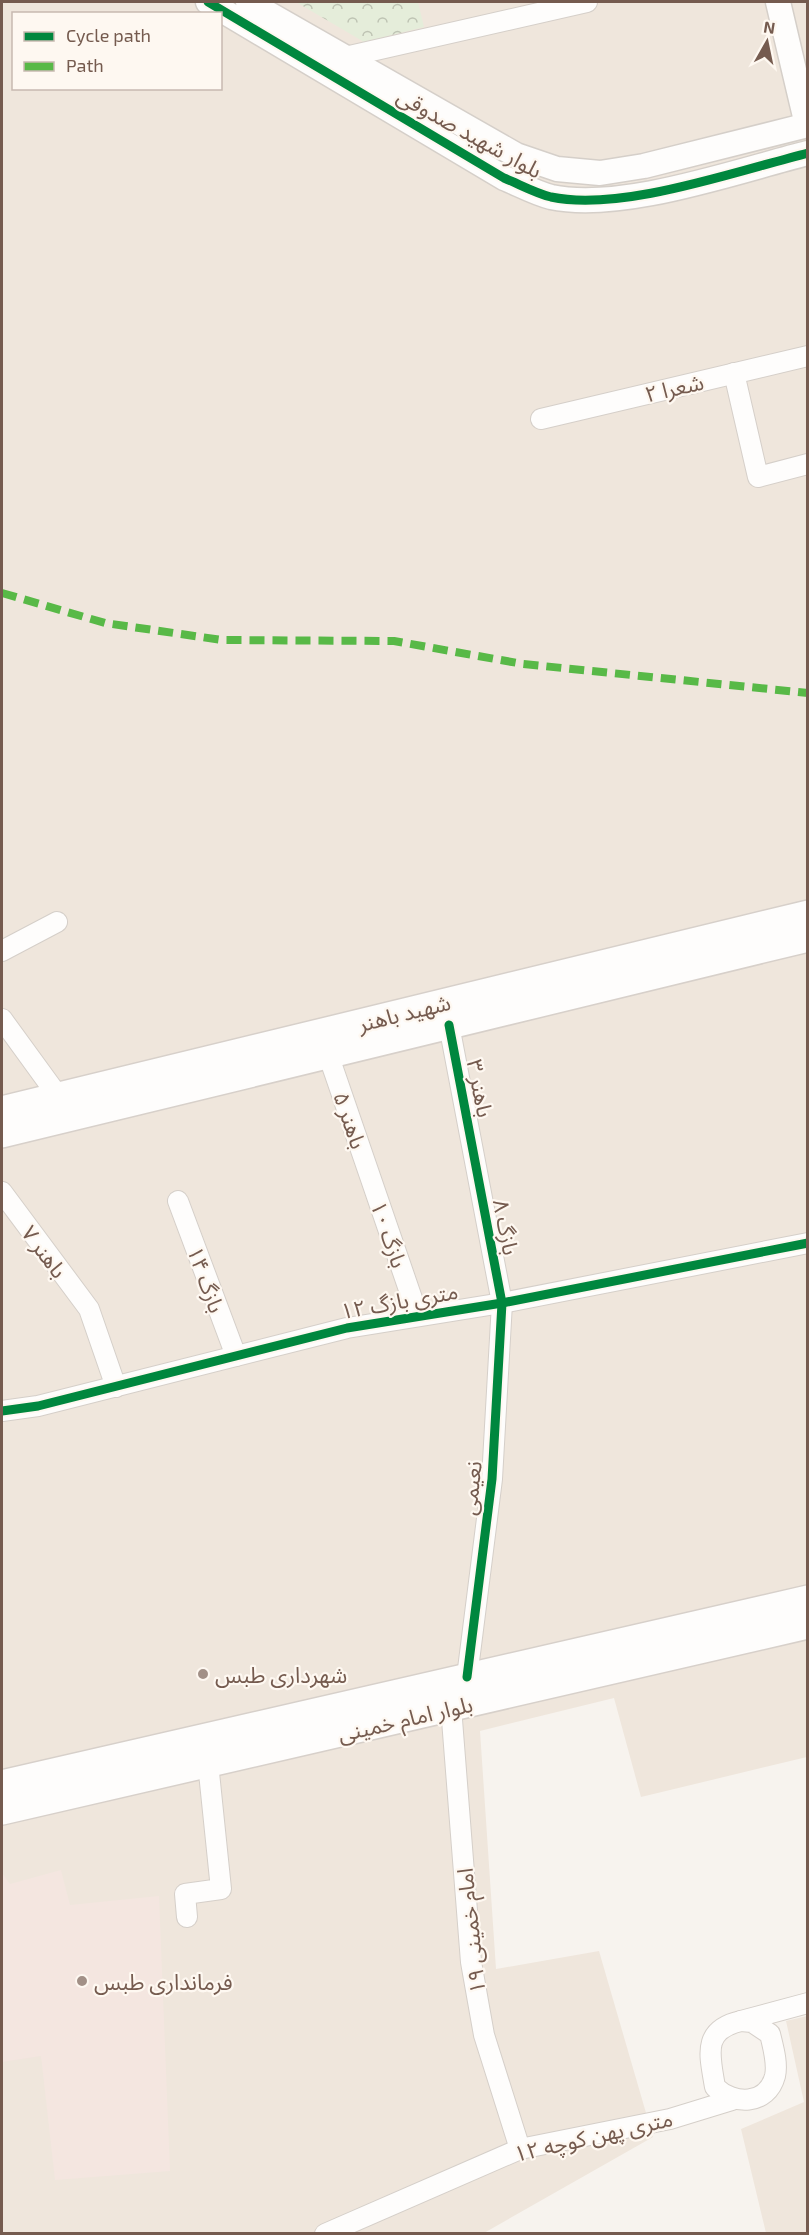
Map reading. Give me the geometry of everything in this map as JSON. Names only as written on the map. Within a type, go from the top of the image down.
[{"type":"main road","name":"شهید باهنر","points":[[2,1134],[328,1054],[446,1014],[807,914]]},
{"type":"main road","name":"شهید باهنر","points":[[2,1110],[58,1096],[807,938]]},
{"type":"main road","name":"بلوار امام خمینی","points":[[2,1784],[807,1599]]},
{"type":"main road","name":"بلوار امام خمینی","points":[[2,1810],[807,1625]]},
{"type":"street","name":"بلوار شهید صدوقی","points":[[208,2],[504,178],[550,197],[601,201],[650,193],[807,153]]},
{"type":"street","name":"بلوار شهید صدوقی","points":[[248,2],[516,155],[557,169],[600,173],[644,166],[807,125]]},
{"type":"street","points":[[345,57],[587,2]]},
{"type":"street","points":[[778,2],[807,125]]},
{"type":"street","points":[[600,173],[601,201]]},
{"type":"street","name":"شعرا ۲","points":[[542,419],[807,356]]},
{"type":"street","points":[[734,373],[758,477],[807,464]]},
{"type":"street","points":[[2,951],[57,922]]},
{"type":"street","name":"باهنر ۳","points":[[446,1014],[474,1158]]},
{"type":"street","points":[[2,1019],[58,1096]]},
{"type":"street","name":"باهنر ۵","points":[[328,1054],[373,1186]]},
{"type":"street","name":"بازگ ۸","points":[[474,1158],[502,1303]]},
{"type":"street","name":"بازگ ۱۰","points":[[373,1186],[418,1316]]},
{"type":"street","name":"باهنر ۷","points":[[2,1192],[89,1309],[116,1387]]},
{"type":"street","name":"بازگ ۱۴","points":[[178,1202],[236,1356]]},
{"type":"street","name":"۱۲ متری بازگ","points":[[2,1411],[38,1406],[347,1328],[502,1303],[807,1243]]},
{"type":"street","name":"نعیمی","points":[[467,1677],[492,1479],[502,1303]]},
{"type":"street","name":"امام خمینی ۱۹","points":[[451,1707],[471,1962],[484,2035],[520,2149]]},
{"type":"street","points":[[188,1917],[185,1894],[220,1889],[208,1763]]},
{"type":"street","points":[[741,2021],[762,2027],[770,2034],[776,2067],[770,2087],[763,2095],[743,2102],[732,2100],[715,2087],[709,2048],[721,2029],[741,2021],[807,2003]]},
{"type":"street","name":"۱۲ متری پهن کوچه","points":[[325,2234],[520,2149],[670,2119],[732,2100]]},
{"type":"shaded area","points":[[2,2],[807,2],[807,1757],[641,1797],[614,1698],[480,1731],[496,1969],[599,1951],[653,2137],[484,2233],[2,2234]]},
{"type":"shaded area","name":"فرمانداری طبس","points":[[61,1870],[70,1905],[159,1896],[170,2171],[55,2180],[41,2056],[2,2062],[2,1873],[10,1884]]},
{"type":"shaded area","points":[[807,2016],[807,2232],[766,2233],[741,2129],[804,2102],[786,2021]]},
{"type":"green space","points":[[296,2],[418,2],[424,27],[364,42]]},
{"type":"marked path","points":[[2,593],[105,623],[222,640],[394,641],[523,664],[808,693]]},
{"type":"cycle path","points":[[208,2],[504,178],[551,197],[579,200],[611,199],[645,194],[714,179],[808,153]]},
{"type":"cycle path","points":[[449,1025],[502,1303],[492,1479],[467,1677]]},
{"type":"cycle path","points":[[2,1411],[38,1406],[347,1328],[502,1303],[808,1243]]},
{"type":"place","name":"شهرداری طبس","points":[[203,1674]]},
{"type":"place","name":"فرمانداری طبس","points":[[82,1981]]}]
